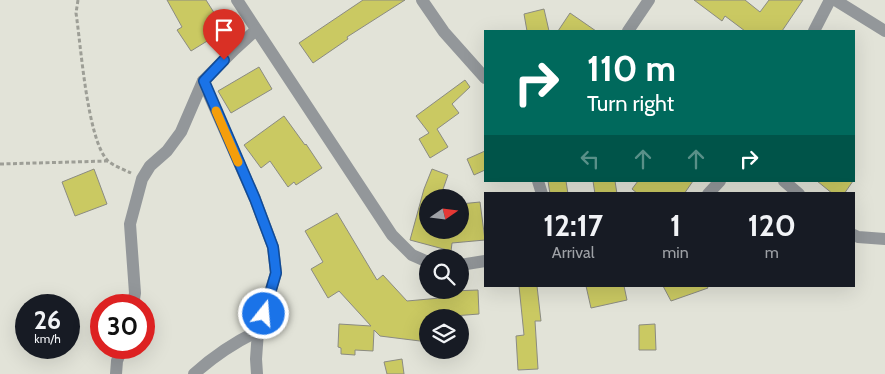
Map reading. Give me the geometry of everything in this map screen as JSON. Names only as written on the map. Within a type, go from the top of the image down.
[{"type":"street","points":[[237,0],[392,235],[412,255],[419,258]]},
{"type":"street","points":[[422,0],[444,32],[484,77]]},
{"type":"street","points":[[629,30],[649,0]]},
{"type":"street","points":[[815,30],[830,0]]},
{"type":"street","points":[[835,0],[885,31]]},
{"type":"street","points":[[135,294],[130,224],[142,180],[150,166],[167,151],[181,132],[204,81],[256,30]]},
{"type":"street","points":[[204,81],[255,199],[273,247],[276,273],[258,331],[257,374]]},
{"type":"street","points":[[710,192],[719,182]]},
{"type":"street","points":[[785,182],[797,192]]},
{"type":"street","points":[[855,236],[885,239]]},
{"type":"street","points":[[469,264],[484,261]]},
{"type":"street","points":[[194,374],[217,354],[258,331]]},
{"type":"street","points":[[116,374],[118,359]]},
{"type":"path","points":[[78,0],[76,13],[90,112],[100,149],[108,161],[142,180]]},
{"type":"path","points":[[0,164],[108,161]]},
{"type":"building","points":[[167,0],[206,0],[225,30],[191,51],[177,30],[182,27]]},
{"type":"building","points":[[363,0],[405,0],[347,37],[348,39],[313,63],[299,43]]},
{"type":"building","points":[[694,0],[745,0],[760,12],[769,0],[803,0],[783,30],[744,30],[725,16],[722,21]]},
{"type":"building","points":[[544,9],[549,30],[527,30],[524,14]]},
{"type":"building","points":[[570,13],[595,30],[559,30]]},
{"type":"building","points":[[259,67],[272,89],[231,113],[218,91]]},
{"type":"building","points":[[465,80],[470,87],[452,104],[459,113],[437,129],[448,147],[430,158],[419,139],[429,133],[416,116]]},
{"type":"building","points":[[284,116],[322,168],[296,185],[294,182],[288,187],[270,161],[261,168],[244,145]]},
{"type":"building","points":[[484,151],[484,170],[474,175],[467,159]]},
{"type":"building","points":[[94,169],[107,204],[75,216],[62,182]]},
{"type":"building","points":[[432,169],[448,175],[443,189],[424,189]]},
{"type":"building","points":[[548,182],[566,182],[568,192],[550,192]]},
{"type":"building","points":[[593,182],[615,182],[617,192],[595,192]]},
{"type":"building","points":[[637,182],[692,182],[685,192],[636,192],[632,189]]},
{"type":"building","points":[[818,182],[852,182],[845,192],[831,192]]},
{"type":"building","points":[[480,202],[484,240],[452,243],[451,249],[444,249],[410,240],[419,207],[419,239],[469,239],[469,203]]},
{"type":"building","points":[[337,213],[377,280],[383,275],[407,301],[469,299],[469,290],[478,290],[479,314],[469,315],[469,309],[419,309],[419,341],[380,336],[374,330],[373,351],[355,350],[355,355],[341,354],[341,348],[338,347],[339,324],[371,326],[339,291],[328,298],[311,269],[323,262],[305,231]]},
{"type":"building","points":[[519,287],[537,287],[541,321],[535,321],[538,369],[518,370],[516,336],[524,335]]},
{"type":"building","points":[[586,287],[624,287],[627,300],[591,308]]},
{"type":"building","points":[[664,287],[708,288],[671,301]]},
{"type":"building","points":[[655,324],[656,350],[639,350],[639,325]]},
{"type":"building","points":[[402,359],[404,374],[387,374],[384,362]]},
{"type":"slow traffic","points":[[216,111],[238,162]]},
{"type":"route","points":[[224,60],[204,81],[255,199],[273,247],[276,273],[264,314]]}]
